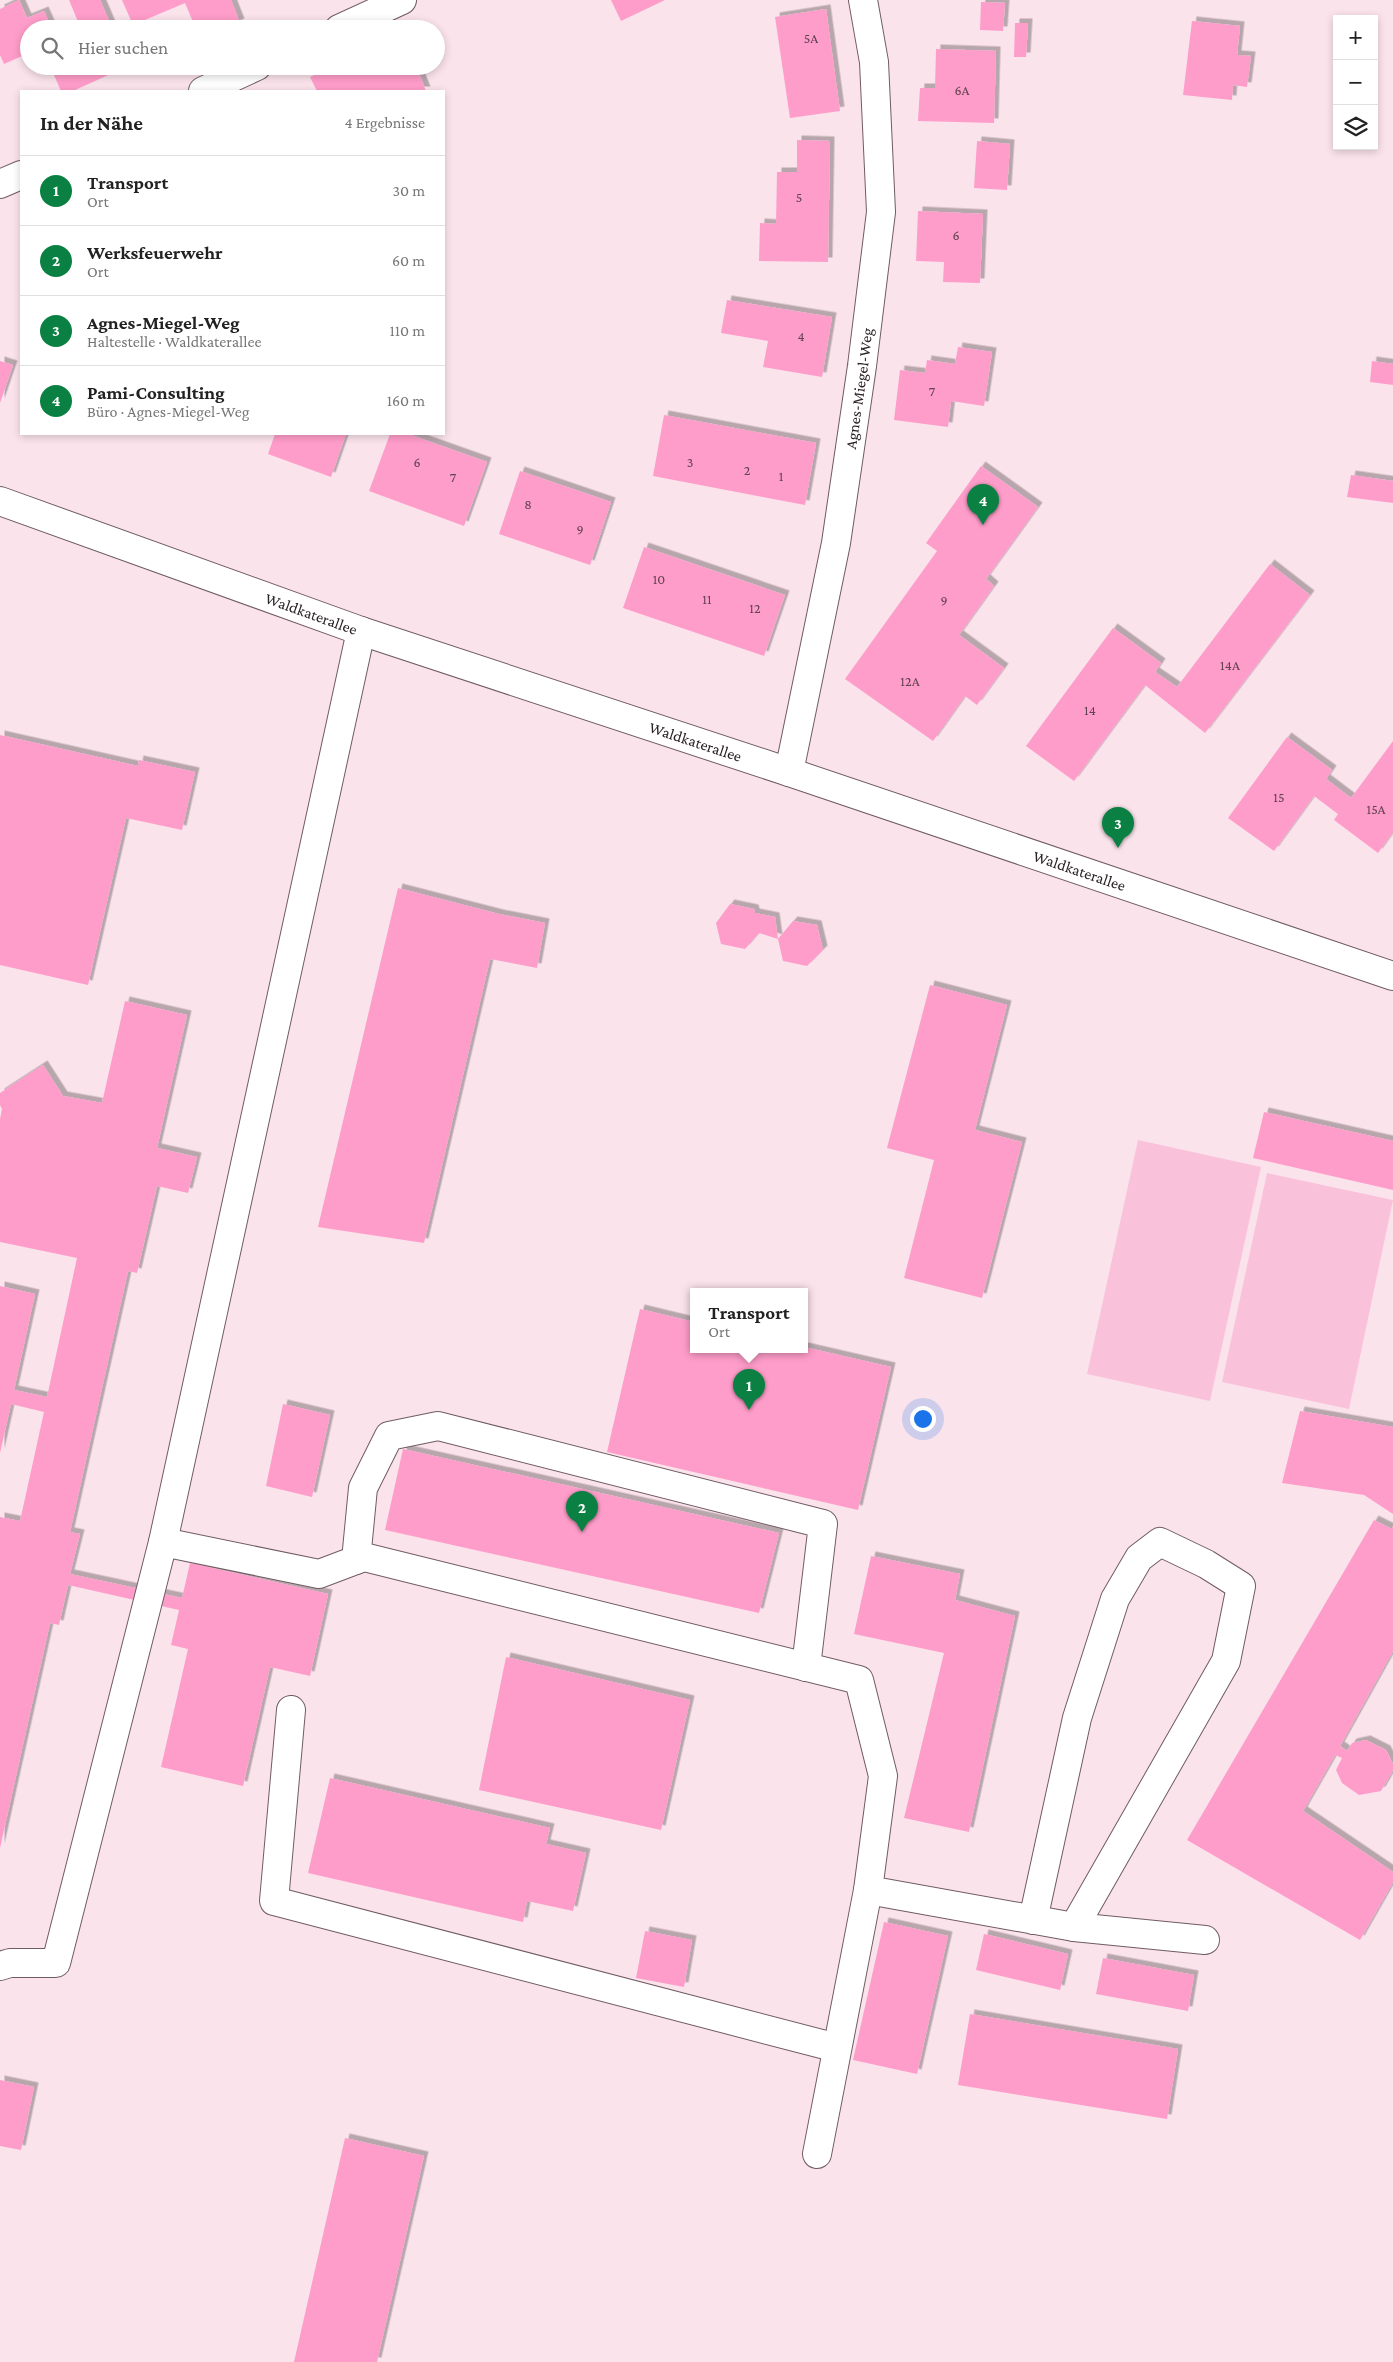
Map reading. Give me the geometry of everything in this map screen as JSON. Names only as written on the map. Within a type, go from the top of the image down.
[{"type":"street","points":[[359,20],[402,0]]},
{"type":"street","name":"Agnes-Miegel-Weg","points":[[789,772],[836,544],[862,366],[881,212],[874,62],[863,0]]},
{"type":"street","points":[[205,90],[238,75]]},
{"type":"street","points":[[0,184],[20,175]]},
{"type":"street","name":"Waldkaterallee","points":[[0,501],[360,631],[789,772],[1393,976]]},
{"type":"street","points":[[0,1966],[10,1963],[56,1963],[163,1542],[360,631]]},
{"type":"street","points":[[356,1560],[363,1488],[389,1436],[438,1426],[823,1524],[806,1667]]},
{"type":"street","points":[[163,1542],[319,1574],[364,1557],[859,1680],[883,1776],[868,1890],[817,2154]]},
{"type":"street","points":[[1033,1920],[1077,1718],[1116,1598],[1139,1558],[1160,1542],[1206,1564],[1241,1586],[1226,1661],[1074,1927]]},
{"type":"street","points":[[291,1710],[274,1901],[837,2048]]},
{"type":"street","points":[[868,1890],[1074,1927],[1205,1940]]},
{"type":"shaded area","points":[[1138,1140],[1261,1167],[1210,1401],[1087,1374]]},
{"type":"shaded area","points":[[1267,1173],[1393,1200],[1349,1409],[1222,1382]]},
{"type":"building","points":[[19,0],[27,18],[44,11],[48,20],[20,20],[20,57],[4,64],[0,55],[0,9]]},
{"type":"building","points":[[69,0],[100,0],[109,20],[77,20]]},
{"type":"building","points":[[122,0],[231,0],[239,20],[192,20],[185,3],[145,20],[131,20]]},
{"type":"building","points":[[611,0],[665,0],[621,21]]},
{"type":"building","points":[[981,2],[1005,3],[1003,31],[980,30]]},
{"type":"building","points":[[826,9],[840,111],[790,118],[775,17]]},
{"type":"building","points":[[1192,21],[1240,26],[1237,55],[1251,56],[1247,87],[1233,85],[1232,100],[1183,95]]},
{"type":"building","points":[[1015,23],[1028,23],[1026,57],[1014,57]]},
{"type":"building","points":[[936,49],[996,51],[994,123],[918,121],[920,88],[935,88]]},
{"type":"building","points":[[54,75],[108,75],[75,90],[61,90]]},
{"type":"building","points":[[315,75],[420,75],[426,90],[316,90],[310,77]]},
{"type":"building","points":[[797,140],[830,141],[828,262],[759,261],[760,223],[776,224],[777,172],[797,172]]},
{"type":"building","points":[[977,141],[1010,144],[1007,190],[974,188]]},
{"type":"building","points":[[918,211],[983,214],[980,283],[943,282],[944,262],[916,261]]},
{"type":"building","points":[[727,300],[832,317],[822,377],[763,367],[768,341],[721,333]]},
{"type":"building","points":[[958,347],[992,352],[984,406],[951,401],[948,427],[894,420],[900,370],[925,373],[927,360],[955,364]]},
{"type":"building","points":[[0,361],[13,365],[0,403]]},
{"type":"building","points":[[1372,361],[1393,364],[1393,385],[1370,382]]},
{"type":"building","points":[[664,415],[816,443],[805,505],[653,476]]},
{"type":"building","points":[[275,435],[346,435],[331,477],[268,454]]},
{"type":"building","points":[[390,435],[411,435],[487,462],[464,526],[369,491]]},
{"type":"building","points":[[981,466],[1038,507],[986,579],[994,586],[959,635],[1004,668],[977,705],[965,696],[933,741],[845,679],[937,551],[926,543]]},
{"type":"building","points":[[520,471],[611,502],[590,565],[499,534]]},
{"type":"building","points":[[1351,475],[1393,481],[1393,503],[1347,497]]},
{"type":"building","points":[[644,547],[785,595],[764,656],[623,608]]},
{"type":"building","points":[[1270,564],[1310,595],[1205,733],[1145,685],[1074,781],[1026,746],[1113,628],[1161,663],[1155,672],[1177,687]]},
{"type":"building","points":[[0,735],[138,766],[139,760],[195,772],[182,830],[126,818],[88,985],[0,965]]},
{"type":"building","points":[[1287,737],[1332,770],[1326,779],[1351,798],[1393,741],[1393,832],[1378,853],[1334,820],[1338,814],[1314,796],[1274,851],[1228,818]]},
{"type":"building","points":[[398,888],[499,914],[545,923],[537,968],[490,959],[424,1243],[318,1227]]},
{"type":"building","points":[[730,904],[754,909],[755,913],[775,917],[778,939],[759,933],[745,949],[721,944],[716,923]]},
{"type":"building","points":[[793,921],[817,925],[823,950],[807,966],[783,961],[778,939]]},
{"type":"building","points":[[930,985],[1007,1005],[975,1130],[1022,1142],[982,1298],[904,1278],[934,1160],[887,1148]]},
{"type":"building","points":[[125,1001],[187,1015],[157,1148],[197,1157],[188,1193],[157,1186],[137,1273],[128,1271],[70,1532],[80,1534],[70,1574],[182,1598],[190,1563],[328,1594],[310,1676],[270,1667],[243,1786],[161,1767],[188,1649],[171,1645],[179,1610],[68,1585],[59,1625],[50,1623],[0,1848],[0,1517],[20,1521],[44,1412],[11,1404],[0,1453],[0,1286],[35,1294],[14,1390],[47,1397],[77,1258],[0,1242],[0,1119],[2,1109],[0,1093],[43,1065],[63,1096],[102,1103]]},
{"type":"building","points":[[1264,1112],[1393,1141],[1393,1190],[1253,1158]]},
{"type":"building","points":[[640,1309],[690,1321],[690,1353],[808,1353],[808,1348],[891,1367],[858,1510],[607,1452]]},
{"type":"building","points":[[283,1404],[330,1415],[312,1497],[266,1486]]},
{"type":"building","points":[[1300,1411],[1393,1427],[1393,1514],[1364,1495],[1282,1483]]},
{"type":"building","points":[[403,1449],[779,1533],[759,1613],[385,1530]]},
{"type":"building","points":[[1374,1520],[1392,1529],[1393,1526],[1393,1651],[1340,1746],[1347,1751],[1352,1743],[1366,1740],[1386,1750],[1393,1764],[1393,1770],[1381,1791],[1359,1795],[1342,1783],[1336,1770],[1342,1758],[1335,1755],[1303,1811],[1393,1872],[1393,1882],[1360,1940],[1187,1840]]},
{"type":"building","points":[[871,1556],[960,1574],[955,1600],[1015,1616],[969,1832],[904,1818],[944,1653],[854,1634]]},
{"type":"building","points":[[506,1657],[690,1700],[661,1830],[479,1790]]},
{"type":"building","points":[[330,1778],[550,1828],[546,1844],[586,1853],[573,1911],[527,1901],[523,1922],[308,1873]]},
{"type":"building","points":[[884,1922],[948,1936],[917,2074],[853,2060]]},
{"type":"building","points":[[645,1931],[692,1940],[684,1987],[636,1978]]},
{"type":"building","points":[[984,1934],[1068,1954],[1060,1990],[976,1970]]},
{"type":"building","points":[[1103,1958],[1194,1975],[1188,2011],[1096,1994]]},
{"type":"building","points":[[970,2014],[1178,2049],[1167,2119],[958,2085]]},
{"type":"building","points":[[0,2080],[34,2087],[21,2150],[0,2146]]},
{"type":"building","points":[[345,2138],[424,2156],[377,2362],[294,2362]]},
{"type":"place","name":"Pami-Consulting","points":[[983,525]]},
{"type":"place","name":"Agnes-Miegel-Weg","points":[[1118,848]]},
{"type":"place","name":"Transport","points":[[749,1410]]},
{"type":"place","name":"Werksfeuerwehr","points":[[582,1532]]}]
